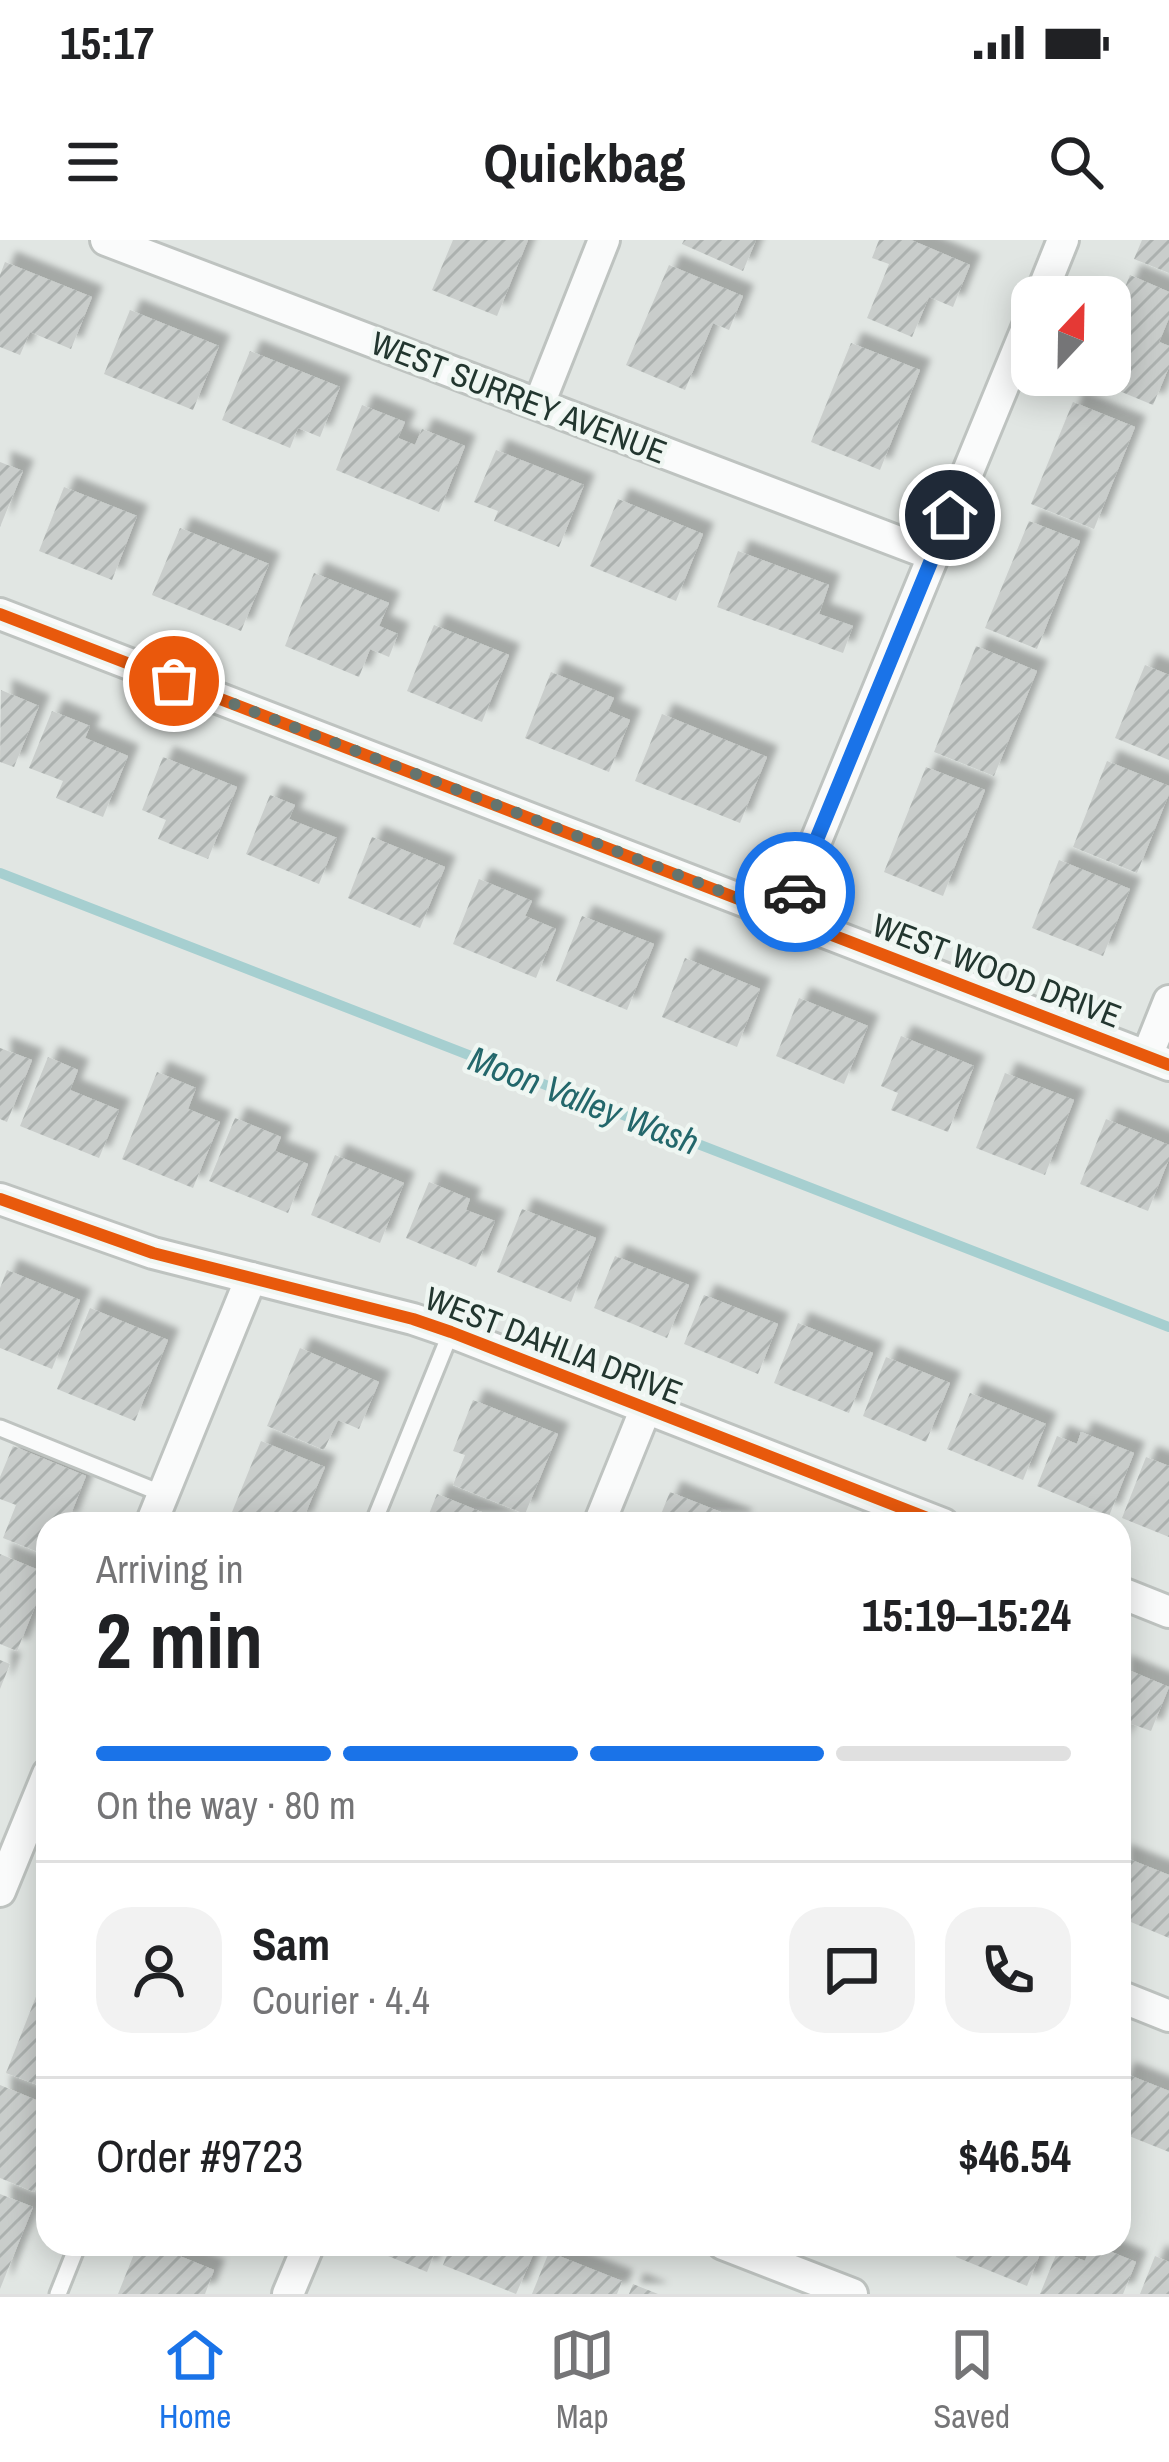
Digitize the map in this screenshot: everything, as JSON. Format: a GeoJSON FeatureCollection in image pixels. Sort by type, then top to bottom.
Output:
{"type":"FeatureCollection","features":[{"type":"Feature","properties":{"kind":"street","name":"WEST SURREY AVENUE"},"geometry":{"type":"LineString","coordinates":[[106,240],[143,247],[933,555]]}},
{"type":"Feature","properties":{"kind":"street"},"geometry":{"type":"LineString","coordinates":[[538,404],[604,240]]}},
{"type":"Feature","properties":{"kind":"street"},"geometry":{"type":"LineString","coordinates":[[1049,276],[1064,240]]}},
{"type":"Feature","properties":{"kind":"street"},"geometry":{"type":"LineString","coordinates":[[785,916],[1011,367]]}},
{"type":"Feature","properties":{"kind":"street","name":"WEST WOOD DRIVE"},"geometry":{"type":"LineString","coordinates":[[0,614],[1158,1060]]}},
{"type":"Feature","properties":{"kind":"street"},"geometry":{"type":"LineString","coordinates":[[1158,1060],[1169,1001]]}},
{"type":"Feature","properties":{"kind":"street","name":"WEST DAHLIA DRIVE"},"geometry":{"type":"LineString","coordinates":[[0,1199],[153,1253],[452,1332],[912,1512]]}},
{"type":"Feature","properties":{"kind":"street"},"geometry":{"type":"LineString","coordinates":[[156,1512],[251,1278]]}},
{"type":"Feature","properties":{"kind":"street"},"geometry":{"type":"LineString","coordinates":[[604,1512],[646,1408]]}},
{"type":"Feature","properties":{"kind":"street"},"geometry":{"type":"LineString","coordinates":[[1131,1597],[1169,1612]]}},
{"type":"Feature","properties":{"kind":"street"},"geometry":{"type":"LineString","coordinates":[[0,1891],[36,1803]]}},
{"type":"Feature","properties":{"kind":"street"},"geometry":{"type":"LineString","coordinates":[[1131,2001],[1169,2016]]}},
{"type":"Feature","properties":{"kind":"street"},"geometry":{"type":"LineString","coordinates":[[288,2294],[304,2256]]}},
{"type":"Feature","properties":{"kind":"street"},"geometry":{"type":"LineString","coordinates":[[754,2256],[852,2294]]}},
{"type":"Feature","properties":{"kind":"lane"},"geometry":{"type":"LineString","coordinates":[[378,1512],[452,1332]]}},
{"type":"Feature","properties":{"kind":"lane"},"geometry":{"type":"LineString","coordinates":[[0,1428],[163,1494]]}},
{"type":"Feature","properties":{"kind":"lane"},"geometry":{"type":"LineString","coordinates":[[58,2294],[73,2256]]}},
{"type":"Feature","properties":{"kind":"building"},"geometry":{"type":"Polygon","coordinates":[[[453,240],[528,240],[497,316],[432,290],[453,240]]]}},
{"type":"Feature","properties":{"kind":"building"},"geometry":{"type":"Polygon","coordinates":[[[684,240],[756,240],[743,271],[682,244],[684,240]]]}},
{"type":"Feature","properties":{"kind":"building"},"geometry":{"type":"Polygon","coordinates":[[[879,240],[911,240],[970,265],[953,307],[929,297],[912,337],[867,318],[889,264],[872,258],[879,240]]]}},
{"type":"Feature","properties":{"kind":"building"},"geometry":{"type":"Polygon","coordinates":[[[1142,240],[1169,240],[1169,273],[1134,259],[1142,240]]]}},
{"type":"Feature","properties":{"kind":"building"},"geometry":{"type":"Polygon","coordinates":[[[5,262],[92,297],[71,349],[30,332],[20,355],[0,347],[0,275],[5,262]]]}},
{"type":"Feature","properties":{"kind":"building"},"geometry":{"type":"Polygon","coordinates":[[[669,265],[743,296],[729,330],[713,323],[685,390],[626,365],[669,265]]]}},
{"type":"Feature","properties":{"kind":"building"},"geometry":{"type":"Polygon","coordinates":[[[1130,276],[1169,292],[1169,318],[1159,342],[1169,346],[1169,367],[1153,405],[1131,396],[1130,276]]]}},
{"type":"Feature","properties":{"kind":"building"},"geometry":{"type":"Polygon","coordinates":[[[130,310],[219,346],[193,410],[104,374],[130,310]]]}},
{"type":"Feature","properties":{"kind":"building"},"geometry":{"type":"Polygon","coordinates":[[[851,343],[920,370],[880,470],[811,442],[851,343]]]}},
{"type":"Feature","properties":{"kind":"building"},"geometry":{"type":"Polygon","coordinates":[[[250,351],[340,387],[320,437],[298,428],[290,448],[222,420],[250,351]]]}},
{"type":"Feature","properties":{"kind":"building"},"geometry":{"type":"Polygon","coordinates":[[[1073,402],[1135,427],[1094,529],[1031,504],[1073,402]]]}},
{"type":"Feature","properties":{"kind":"building"},"geometry":{"type":"Polygon","coordinates":[[[362,405],[405,422],[398,438],[415,445],[422,429],[465,446],[439,512],[336,470],[362,405]]]}},
{"type":"Feature","properties":{"kind":"building"},"geometry":{"type":"Polygon","coordinates":[[[496,450],[584,485],[559,547],[494,521],[498,511],[474,502],[496,450]]]}},
{"type":"Feature","properties":{"kind":"building"},"geometry":{"type":"Polygon","coordinates":[[[0,462],[23,471],[0,527],[0,462]]]}},
{"type":"Feature","properties":{"kind":"building"},"geometry":{"type":"Polygon","coordinates":[[[64,487],[137,516],[112,580],[39,551],[64,487]]]}},
{"type":"Feature","properties":{"kind":"building"},"geometry":{"type":"Polygon","coordinates":[[[618,499],[703,534],[676,601],[590,566],[618,499]]]}},
{"type":"Feature","properties":{"kind":"building"},"geometry":{"type":"Polygon","coordinates":[[[1029,521],[1080,541],[1037,649],[985,628],[1029,521]]]}},
{"type":"Feature","properties":{"kind":"building"},"geometry":{"type":"Polygon","coordinates":[[[180,528],[269,564],[241,631],[152,595],[180,528]]]}},
{"type":"Feature","properties":{"kind":"building"},"geometry":{"type":"Polygon","coordinates":[[[738,551],[829,585],[819,614],[853,626],[843,653],[717,607],[738,551]]]}},
{"type":"Feature","properties":{"kind":"building"},"geometry":{"type":"Polygon","coordinates":[[[314,573],[389,603],[379,626],[398,634],[389,657],[370,649],[359,677],[285,646],[314,573]]]}},
{"type":"Feature","properties":{"kind":"building"},"geometry":{"type":"Polygon","coordinates":[[[434,625],[509,655],[482,722],[407,691],[434,625]]]}},
{"type":"Feature","properties":{"kind":"building"},"geometry":{"type":"Polygon","coordinates":[[[976,646],[1037,671],[994,776],[934,752],[976,646]]]}},
{"type":"Feature","properties":{"kind":"building"},"geometry":{"type":"Polygon","coordinates":[[[1145,665],[1169,675],[1169,760],[1115,738],[1145,665]]]}},
{"type":"Feature","properties":{"kind":"building"},"geometry":{"type":"Polygon","coordinates":[[[551,672],[614,698],[608,711],[630,720],[609,772],[525,738],[551,672]]]}},
{"type":"Feature","properties":{"kind":"building"},"geometry":{"type":"Polygon","coordinates":[[[1,690],[39,706],[14,767],[0,762],[1,690]]]}},
{"type":"Feature","properties":{"kind":"building"},"geometry":{"type":"Polygon","coordinates":[[[52,711],[90,726],[85,738],[128,756],[103,817],[56,798],[63,781],[29,768],[52,711]]]}},
{"type":"Feature","properties":{"kind":"building"},"geometry":{"type":"Polygon","coordinates":[[[662,714],[767,757],[740,823],[635,781],[662,714]]]}},
{"type":"Feature","properties":{"kind":"building"},"geometry":{"type":"Polygon","coordinates":[[[163,757],[237,787],[208,859],[158,839],[166,820],[142,810],[163,757]]]}},
{"type":"Feature","properties":{"kind":"building"},"geometry":{"type":"Polygon","coordinates":[[[1107,761],[1169,786],[1137,873],[1073,847],[1107,761]]]}},
{"type":"Feature","properties":{"kind":"building"},"geometry":{"type":"Polygon","coordinates":[[[926,767],[985,790],[943,896],[884,872],[926,767]]]}},
{"type":"Feature","properties":{"kind":"building"},"geometry":{"type":"Polygon","coordinates":[[[270,795],[295,805],[289,819],[337,838],[319,884],[246,854],[270,795]]]}},
{"type":"Feature","properties":{"kind":"building"},"geometry":{"type":"Polygon","coordinates":[[[372,837],[445,867],[420,928],[348,898],[372,837]]]}},
{"type":"Feature","properties":{"kind":"building"},"geometry":{"type":"Polygon","coordinates":[[[1059,860],[1130,889],[1103,956],[1032,928],[1059,860]]]}},
{"type":"Feature","properties":{"kind":"building"},"geometry":{"type":"Polygon","coordinates":[[[479,879],[532,901],[525,916],[556,929],[536,978],[453,944],[479,879]]]}},
{"type":"Feature","properties":{"kind":"building"},"geometry":{"type":"Polygon","coordinates":[[[582,916],[654,944],[627,1010],[556,981],[582,916]]]}},
{"type":"Feature","properties":{"kind":"building"},"geometry":{"type":"Polygon","coordinates":[[[685,958],[760,989],[737,1047],[662,1017],[685,958]]]}},
{"type":"Feature","properties":{"kind":"building"},"geometry":{"type":"Polygon","coordinates":[[[799,998],[868,1026],[844,1084],[776,1056],[799,998]]]}},
{"type":"Feature","properties":{"kind":"building"},"geometry":{"type":"Polygon","coordinates":[[[901,1036],[974,1066],[948,1132],[891,1110],[898,1093],[881,1086],[901,1036]]]}},
{"type":"Feature","properties":{"kind":"building"},"geometry":{"type":"Polygon","coordinates":[[[0,1048],[32,1060],[7,1122],[0,1119],[0,1048]]]}},
{"type":"Feature","properties":{"kind":"building"},"geometry":{"type":"Polygon","coordinates":[[[48,1057],[78,1070],[70,1090],[119,1110],[99,1158],[20,1126],[48,1057]]]}},
{"type":"Feature","properties":{"kind":"building"},"geometry":{"type":"Polygon","coordinates":[[[157,1072],[196,1088],[188,1109],[220,1122],[193,1188],[122,1159],[157,1072]]]}},
{"type":"Feature","properties":{"kind":"building"},"geometry":{"type":"Polygon","coordinates":[[[1005,1073],[1074,1100],[1045,1175],[976,1148],[1005,1073]]]}},
{"type":"Feature","properties":{"kind":"building"},"geometry":{"type":"Polygon","coordinates":[[[235,1118],[281,1137],[275,1151],[308,1164],[288,1213],[209,1181],[235,1118]]]}},
{"type":"Feature","properties":{"kind":"building"},"geometry":{"type":"Polygon","coordinates":[[[1106,1119],[1169,1145],[1169,1159],[1148,1211],[1080,1184],[1106,1119]]]}},
{"type":"Feature","properties":{"kind":"building"},"geometry":{"type":"Polygon","coordinates":[[[335,1155],[404,1183],[380,1243],[311,1215],[335,1155]]]}},
{"type":"Feature","properties":{"kind":"building"},"geometry":{"type":"Polygon","coordinates":[[[429,1182],[470,1199],[466,1210],[495,1221],[476,1267],[406,1238],[429,1182]]]}},
{"type":"Feature","properties":{"kind":"building"},"geometry":{"type":"Polygon","coordinates":[[[522,1209],[596,1238],[571,1302],[497,1272],[522,1209]]]}},
{"type":"Feature","properties":{"kind":"building"},"geometry":{"type":"Polygon","coordinates":[[[615,1256],[689,1285],[667,1338],[594,1308],[615,1256]]]}},
{"type":"Feature","properties":{"kind":"building"},"geometry":{"type":"Polygon","coordinates":[[[7,1270],[80,1300],[52,1369],[0,1348],[0,1288],[7,1270]]]}},
{"type":"Feature","properties":{"kind":"building"},"geometry":{"type":"Polygon","coordinates":[[[704,1295],[778,1324],[758,1374],[684,1344],[704,1295]]]}},
{"type":"Feature","properties":{"kind":"building"},"geometry":{"type":"Polygon","coordinates":[[[90,1308],[168,1340],[135,1421],[57,1389],[90,1308]]]}},
{"type":"Feature","properties":{"kind":"building"},"geometry":{"type":"Polygon","coordinates":[[[798,1323],[873,1353],[849,1413],[774,1383],[798,1323]]]}},
{"type":"Feature","properties":{"kind":"building"},"geometry":{"type":"Polygon","coordinates":[[[300,1348],[379,1382],[359,1429],[338,1420],[324,1450],[267,1426],[300,1348]]]}},
{"type":"Feature","properties":{"kind":"building"},"geometry":{"type":"Polygon","coordinates":[[[886,1357],[950,1383],[926,1442],[863,1416],[886,1357]]]}},
{"type":"Feature","properties":{"kind":"building"},"geometry":{"type":"Polygon","coordinates":[[[970,1393],[1046,1424],[1023,1480],[947,1449],[970,1393]]]}},
{"type":"Feature","properties":{"kind":"building"},"geometry":{"type":"Polygon","coordinates":[[[473,1400],[558,1434],[526,1512],[453,1485],[465,1455],[453,1451],[473,1400]]]}},
{"type":"Feature","properties":{"kind":"building"},"geometry":{"type":"Polygon","coordinates":[[[1081,1432],[1134,1453],[1111,1512],[1099,1512],[1037,1486],[1057,1436],[1077,1444],[1081,1432]]]}},
{"type":"Feature","properties":{"kind":"building"},"geometry":{"type":"Polygon","coordinates":[[[261,1441],[325,1467],[306,1512],[232,1512],[261,1441]]]}},
{"type":"Feature","properties":{"kind":"building"},"geometry":{"type":"Polygon","coordinates":[[[13,1446],[86,1476],[72,1512],[36,1512],[36,1551],[3,1538],[16,1505],[0,1499],[0,1477],[13,1446]]]}},
{"type":"Feature","properties":{"kind":"building"},"geometry":{"type":"Polygon","coordinates":[[[1146,1457],[1169,1466],[1169,1537],[1131,1522],[1131,1512],[1124,1512],[1146,1457]]]}},
{"type":"Feature","properties":{"kind":"building"},"geometry":{"type":"Polygon","coordinates":[[[670,1492],[721,1512],[662,1512],[670,1492]]]}},
{"type":"Feature","properties":{"kind":"building"},"geometry":{"type":"Polygon","coordinates":[[[437,1494],[481,1512],[430,1512],[437,1494]]]}},
{"type":"Feature","properties":{"kind":"building"},"geometry":{"type":"Polygon","coordinates":[[[0,1554],[36,1569],[36,1604],[17,1651],[0,1644],[0,1554]]]}},
{"type":"Feature","properties":{"kind":"building"},"geometry":{"type":"Polygon","coordinates":[[[0,1660],[10,1664],[0,1689],[0,1660]]]}},
{"type":"Feature","properties":{"kind":"building"},"geometry":{"type":"Polygon","coordinates":[[[1131,1671],[1169,1687],[1151,1731],[1131,1724],[1131,1671]]]}},
{"type":"Feature","properties":{"kind":"building"},"geometry":{"type":"Polygon","coordinates":[[[1131,1860],[1169,1875],[1169,1938],[1131,1922],[1131,1860]]]}},
{"type":"Feature","properties":{"kind":"building"},"geometry":{"type":"Polygon","coordinates":[[[36,1997],[36,2084],[6,2073],[36,1997]]]}},
{"type":"Feature","properties":{"kind":"building"},"geometry":{"type":"Polygon","coordinates":[[[1131,2076],[1169,2091],[1169,2152],[1131,2137],[1131,2076]]]}},
{"type":"Feature","properties":{"kind":"building"},"geometry":{"type":"Polygon","coordinates":[[[0,2085],[36,2100],[36,2187],[34,2192],[0,2178],[0,2085]]]}},
{"type":"Feature","properties":{"kind":"building"},"geometry":{"type":"Polygon","coordinates":[[[0,2194],[33,2207],[0,2289],[0,2194]]]}},
{"type":"Feature","properties":{"kind":"building"},"geometry":{"type":"Polygon","coordinates":[[[133,2256],[180,2256],[214,2270],[205,2294],[118,2294],[133,2256]]]}},
{"type":"Feature","properties":{"kind":"building"},"geometry":{"type":"Polygon","coordinates":[[[388,2256],[433,2256],[427,2272],[388,2256]]]}},
{"type":"Feature","properties":{"kind":"building"},"geometry":{"type":"Polygon","coordinates":[[[446,2256],[533,2256],[516,2294],[443,2265],[446,2256]]]}},
{"type":"Feature","properties":{"kind":"building"},"geometry":{"type":"Polygon","coordinates":[[[547,2256],[559,2256],[622,2281],[617,2294],[532,2294],[547,2256]]]}},
{"type":"Feature","properties":{"kind":"building"},"geometry":{"type":"Polygon","coordinates":[[[956,2256],[1039,2256],[1027,2286],[956,2256]]]}},
{"type":"Feature","properties":{"kind":"building"},"geometry":{"type":"Polygon","coordinates":[[[1056,2256],[1085,2261],[1087,2256],[1121,2256],[1136,2262],[1123,2294],[1040,2294],[1056,2256]]]}},
{"type":"Feature","properties":{"kind":"building"},"geometry":{"type":"Polygon","coordinates":[[[1155,2256],[1169,2262],[1169,2294],[1140,2294],[1155,2256]]]}},
{"type":"Feature","properties":{"kind":"building"},"geometry":{"type":"Polygon","coordinates":[[[633,2284],[658,2294],[629,2294],[633,2284]]]}},
{"type":"Feature","properties":{"kind":"waterway","name":"Moon Valley Wash"},"geometry":{"type":"LineString","coordinates":[[0,873],[1169,1327]]}},
{"type":"Feature","properties":{"kind":"cycle path"},"geometry":{"type":"LineString","coordinates":[[0,614],[1169,1065]]}},
{"type":"Feature","properties":{"kind":"cycle path"},"geometry":{"type":"LineString","coordinates":[[0,1199],[153,1253],[451,1332],[912,1512]]}},
{"type":"Feature","properties":{"kind":"way so far"},"geometry":{"type":"LineString","coordinates":[[174,681],[785,916],[795,892]]}},
{"type":"Feature","properties":{"kind":"route"},"geometry":{"type":"LineString","coordinates":[[795,892],[950,515]]}}]}
